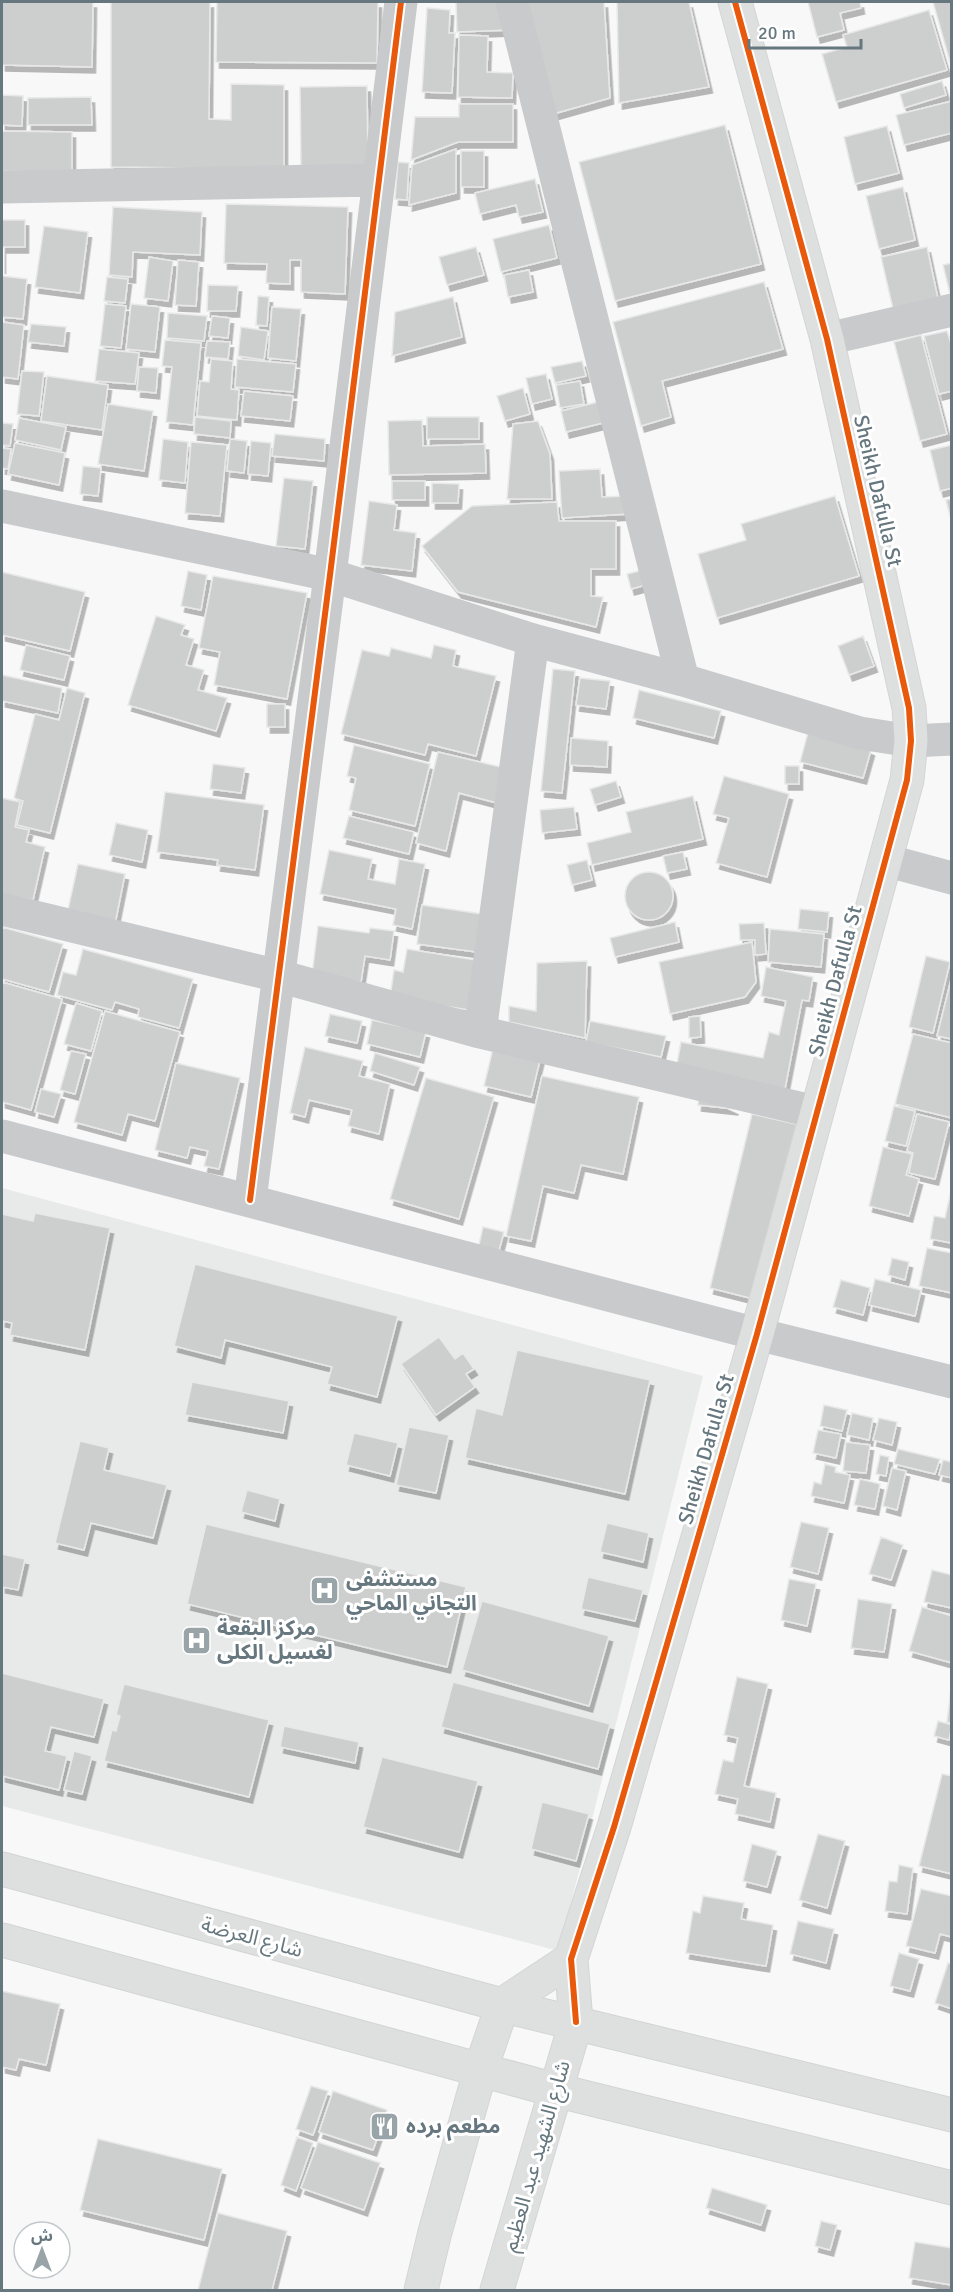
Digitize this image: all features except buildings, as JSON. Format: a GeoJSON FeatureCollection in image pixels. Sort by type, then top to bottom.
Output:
{"type":"FeatureCollection","features":[{"type":"Feature","properties":{"kind":"main road","name":"Sheikh Dafulla St"},"geometry":{"type":"LineString","coordinates":[[571,1959],[617,1815],[757,1334],[907,780],[911,741],[909,708],[827,339],[735,2]]}},
{"type":"Feature","properties":{"kind":"main road","name":"شارع العرضة"},"geometry":{"type":"LineString","coordinates":[[2,1869],[503,2004],[951,2115]]}},
{"type":"Feature","properties":{"kind":"main road"},"geometry":{"type":"LineString","coordinates":[[2,1940],[481,2068],[555,2090],[951,2188]]}},
{"type":"Feature","properties":{"kind":"main road"},"geometry":{"type":"LineString","coordinates":[[421,2290],[481,2068],[503,2004],[571,1959],[576,2022]]}},
{"type":"Feature","properties":{"kind":"main road","name":"شارع الشهيد عبد العظيم"},"geometry":{"type":"LineString","coordinates":[[497,2290],[576,2022]]}},
{"type":"Feature","properties":{"kind":"street"},"geometry":{"type":"LineString","coordinates":[[250,1200],[401,2]]}},
{"type":"Feature","properties":{"kind":"street"},"geometry":{"type":"LineString","coordinates":[[512,2],[683,680]]}},
{"type":"Feature","properties":{"kind":"street"},"geometry":{"type":"LineString","coordinates":[[2,187],[378,180]]}},
{"type":"Feature","properties":{"kind":"street"},"geometry":{"type":"LineString","coordinates":[[827,339],[951,310]]}},
{"type":"Feature","properties":{"kind":"street"},"geometry":{"type":"LineString","coordinates":[[2,506],[330,575],[533,640],[683,680],[860,733],[911,741],[951,739]]}},
{"type":"Feature","properties":{"kind":"street"},"geometry":{"type":"LineString","coordinates":[[480,1032],[533,640]]}},
{"type":"Feature","properties":{"kind":"street"},"geometry":{"type":"LineString","coordinates":[[885,860],[951,878]]}},
{"type":"Feature","properties":{"kind":"street"},"geometry":{"type":"LineString","coordinates":[[2,909],[279,976],[480,1032],[816,1112]]}},
{"type":"Feature","properties":{"kind":"street"},"geometry":{"type":"LineString","coordinates":[[2,1136],[757,1334],[951,1382]]}},
{"type":"Feature","properties":{"kind":"shaded area","name":"مستشفى التجاني الماحي"},"geometry":{"type":"Polygon","coordinates":[[[2,1188],[703,1376],[559,1951],[2,1806],[2,1188]]]}},
{"type":"Feature","properties":{"kind":"cycle path"},"geometry":{"type":"LineString","coordinates":[[250,1200],[401,2]]}},
{"type":"Feature","properties":{"kind":"cycle path"},"geometry":{"type":"LineString","coordinates":[[576,2022],[571,1959],[614,1827],[757,1334],[907,780],[911,741],[909,708],[827,339],[735,2]]}},
{"type":"Feature","properties":{"kind":"place","name":"مستشفى التجاني الماحي"},"geometry":{"type":"Point","coordinates":[325,1591]}},
{"type":"Feature","properties":{"kind":"place","name":"مركز البقعة لغسيل الكلى"},"geometry":{"type":"Point","coordinates":[196,1640]}},
{"type":"Feature","properties":{"kind":"place","name":"مطعم برده"},"geometry":{"type":"Point","coordinates":[385,2126]}}]}
